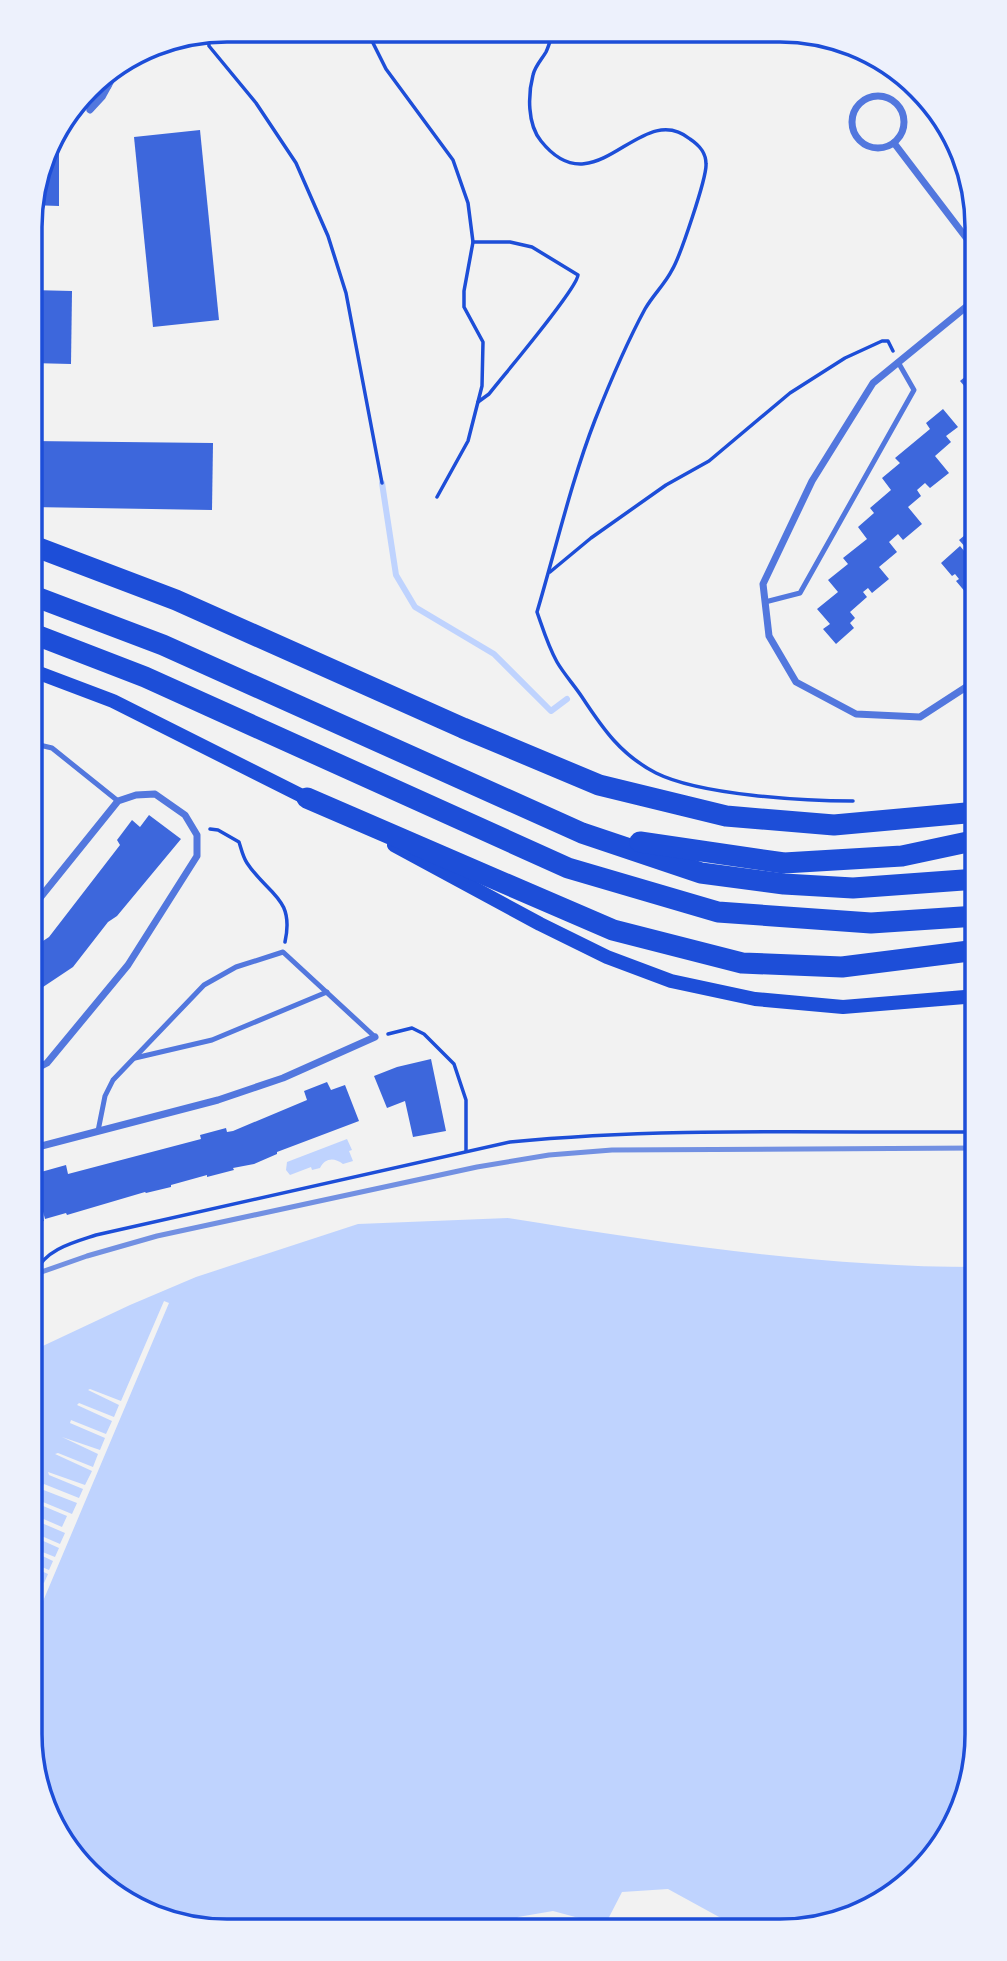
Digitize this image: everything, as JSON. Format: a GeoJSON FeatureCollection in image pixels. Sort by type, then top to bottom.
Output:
{"type":"FeatureCollection","features":[{"type":"Feature","properties":{"kind":"highway"},"geometry":{"type":"LineString","coordinates":[[42,549],[176,600],[463,728],[599,785],[726,816],[834,825],[965,813]]}},
{"type":"Feature","properties":{"kind":"highway"},"geometry":{"type":"LineString","coordinates":[[42,599],[163,645],[582,833],[701,873],[784,884],[853,888],[965,880]]}},
{"type":"Feature","properties":{"kind":"highway"},"geometry":{"type":"LineString","coordinates":[[42,637],[145,677],[568,868],[718,912],[872,923],[965,917]]}},
{"type":"Feature","properties":{"kind":"highway"},"geometry":{"type":"LineString","coordinates":[[307,798],[613,930],[742,963],[842,967],[965,952]]}},
{"type":"Feature","properties":{"kind":"highway"},"geometry":{"type":"LineString","coordinates":[[582,833],[784,863],[902,856],[965,842]]}},
{"type":"Feature","properties":{"kind":"main road"},"geometry":{"type":"LineString","coordinates":[[42,674],[113,701],[307,798],[540,924],[607,957],[671,981],[755,999],[843,1007],[965,997]]}},
{"type":"Feature","properties":{"kind":"street"},"geometry":{"type":"LineString","coordinates":[[90,110],[108,86]]}},
{"type":"Feature","properties":{"kind":"street"},"geometry":{"type":"LineString","coordinates":[[876,96],[897,103],[904,116],[904,124],[903,131],[894,143],[886,147],[868,147],[855,135],[852,117],[861,102],[876,96]]}},
{"type":"Feature","properties":{"kind":"street"},"geometry":{"type":"LineString","coordinates":[[894,143],[965,236]]}},
{"type":"Feature","properties":{"kind":"street"},"geometry":{"type":"LineString","coordinates":[[965,308],[873,383],[812,481],[763,584],[769,636],[796,682],[856,714],[920,717],[965,688]]}},
{"type":"Feature","properties":{"kind":"street"},"geometry":{"type":"LineString","coordinates":[[42,895],[118,801],[136,794],[155,794],[185,815],[197,835],[197,856],[128,965],[42,1066]]}},
{"type":"Feature","properties":{"kind":"street"},"geometry":{"type":"LineString","coordinates":[[42,1146],[218,1100],[283,1078],[375,1037]]}},
{"type":"Feature","properties":{"kind":"lane"},"geometry":{"type":"LineString","coordinates":[[765,602],[800,593],[914,390],[898,362]]}},
{"type":"Feature","properties":{"kind":"lane"},"geometry":{"type":"LineString","coordinates":[[42,746],[52,748],[118,801]]}},
{"type":"Feature","properties":{"kind":"lane"},"geometry":{"type":"LineString","coordinates":[[98,1131],[105,1096],[113,1080],[204,985],[236,967],[283,952],[375,1037]]}},
{"type":"Feature","properties":{"kind":"lane"},"geometry":{"type":"LineString","coordinates":[[133,1059],[212,1040],[327,992]]}},
{"type":"Feature","properties":{"kind":"path"},"geometry":{"type":"LineString","coordinates":[[372,42],[386,69],[453,160],[468,203],[472,242],[464,307],[483,342],[482,386],[468,440],[437,497]]}},
{"type":"Feature","properties":{"kind":"path"},"geometry":{"type":"LineString","coordinates":[[209,43],[256,103],[296,163],[328,236],[346,293],[383,483]]}},
{"type":"Feature","properties":{"kind":"path"},"geometry":{"type":"LineString","coordinates":[[549,43],[533,71],[529,98],[537,137],[550,152],[562,161],[578,165],[592,163],[644,135],[666,129],[685,134],[701,148],[706,164],[702,186],[673,269],[647,305],[595,421],[548,573],[537,612],[557,662],[604,732],[657,774],[737,792],[862,801]]}},
{"type":"Feature","properties":{"kind":"path"},"geometry":{"type":"LineString","coordinates":[[472,242],[510,242],[532,247],[578,275],[569,295],[551,313],[489,394],[478,402]]}},
{"type":"Feature","properties":{"kind":"path"},"geometry":{"type":"LineString","coordinates":[[548,573],[591,538],[666,485],[709,461],[790,393],[845,358],[882,341],[888,341],[898,362]]}},
{"type":"Feature","properties":{"kind":"path"},"geometry":{"type":"LineString","coordinates":[[191,825],[218,830],[239,842],[246,862],[278,897],[289,923],[283,952]]}},
{"type":"Feature","properties":{"kind":"path"},"geometry":{"type":"LineString","coordinates":[[375,1037],[412,1028],[432,1041],[454,1064],[466,1100],[466,1151]]}},
{"type":"Feature","properties":{"kind":"path"},"geometry":{"type":"LineString","coordinates":[[42,1262],[67,1245],[96,1235],[510,1142],[569,1136],[965,1132]]}},
{"type":"Feature","properties":{"kind":"water"},"geometry":{"type":"Polygon","coordinates":[[[347,1139],[353,1161],[343,1164],[330,1160],[324,1162],[320,1168],[312,1170],[311,1167],[290,1175],[286,1170],[287,1162],[347,1139]]]}},
{"type":"Feature","properties":{"kind":"water"},"geometry":{"type":"Polygon","coordinates":[[[508,1218],[742,1252],[859,1263],[965,1267],[965,1746],[955,1794],[946,1816],[927,1847],[893,1881],[851,1905],[792,1919],[723,1919],[668,1889],[622,1892],[608,1919],[583,1919],[553,1911],[517,1919],[227,1919],[179,1913],[156,1905],[114,1881],[80,1847],[56,1805],[42,1746],[42,1346],[196,1277],[358,1224],[508,1218]]]}},
{"type":"Feature","properties":{"kind":"pier"},"geometry":{"type":"Polygon","coordinates":[[[164,1301],[169,1303],[42,1604],[42,1582],[44,1583],[48,1574],[42,1571],[42,1567],[49,1570],[53,1561],[42,1556],[42,1552],[55,1557],[59,1548],[42,1540],[42,1536],[60,1544],[65,1533],[42,1523],[42,1518],[62,1527],[67,1516],[42,1506],[42,1502],[72,1514],[77,1503],[42,1487],[44,1484],[79,1498],[83,1489],[49,1475],[48,1472],[85,1485],[92,1471],[55,1454],[93,1467],[98,1454],[62,1437],[100,1450],[105,1438],[70,1423],[71,1420],[106,1434],[112,1421],[77,1405],[79,1403],[114,1417],[119,1405],[88,1390],[121,1401],[164,1301]]]}},
{"type":"Feature","properties":{"kind":"building"},"geometry":{"type":"Polygon","coordinates":[[[200,130],[219,320],[153,327],[134,137],[200,130]]]}},
{"type":"Feature","properties":{"kind":"building"},"geometry":{"type":"Polygon","coordinates":[[[59,150],[59,206],[44,205],[48,179],[59,150]]]}},
{"type":"Feature","properties":{"kind":"building"},"geometry":{"type":"Polygon","coordinates":[[[42,290],[72,291],[71,364],[42,363],[42,290]]]}},
{"type":"Feature","properties":{"kind":"building"},"geometry":{"type":"Polygon","coordinates":[[[943,409],[958,427],[946,436],[951,442],[935,456],[949,473],[930,488],[925,483],[917,490],[921,496],[908,507],[922,524],[903,540],[898,534],[889,542],[897,552],[879,567],[889,579],[872,593],[868,588],[863,592],[867,597],[850,612],[855,618],[850,623],[854,628],[836,644],[823,629],[830,624],[817,609],[838,592],[828,580],[848,564],[843,558],[867,539],[858,527],[874,513],[870,508],[891,490],[882,478],[900,463],[895,458],[930,429],[926,423],[943,409]]]}},
{"type":"Feature","properties":{"kind":"building"},"geometry":{"type":"Polygon","coordinates":[[[42,441],[213,443],[212,510],[42,507],[42,441]]]}},
{"type":"Feature","properties":{"kind":"building"},"geometry":{"type":"Polygon","coordinates":[[[965,535],[965,547],[959,540],[965,535]]]}},
{"type":"Feature","properties":{"kind":"building"},"geometry":{"type":"Polygon","coordinates":[[[960,546],[965,552],[965,592],[956,581],[959,579],[955,574],[952,576],[941,563],[960,546]]]}},
{"type":"Feature","properties":{"kind":"building"},"geometry":{"type":"Polygon","coordinates":[[[149,815],[181,839],[117,916],[108,922],[73,967],[42,988],[42,942],[49,937],[120,845],[117,840],[132,820],[140,827],[149,815]]]}},
{"type":"Feature","properties":{"kind":"building"},"geometry":{"type":"Polygon","coordinates":[[[431,1059],[446,1131],[413,1137],[405,1101],[387,1108],[374,1076],[431,1059]]]}},
{"type":"Feature","properties":{"kind":"building"},"geometry":{"type":"Polygon","coordinates":[[[327,1082],[331,1090],[345,1085],[359,1121],[277,1152],[254,1164],[45,1219],[42,1208],[42,1172],[66,1165],[68,1174],[201,1139],[200,1135],[226,1128],[227,1132],[233,1131],[307,1100],[304,1091],[327,1082]]]}},
{"type":"Feature","properties":{"kind":"waterway"},"geometry":{"type":"LineString","coordinates":[[382,483],[396,575],[415,607],[494,654],[551,711],[567,699]]}},
{"type":"Feature","properties":{"kind":"railway"},"geometry":{"type":"LineString","coordinates":[[42,1272],[157,1236],[477,1167],[549,1155],[612,1150],[965,1148]]}}]}
